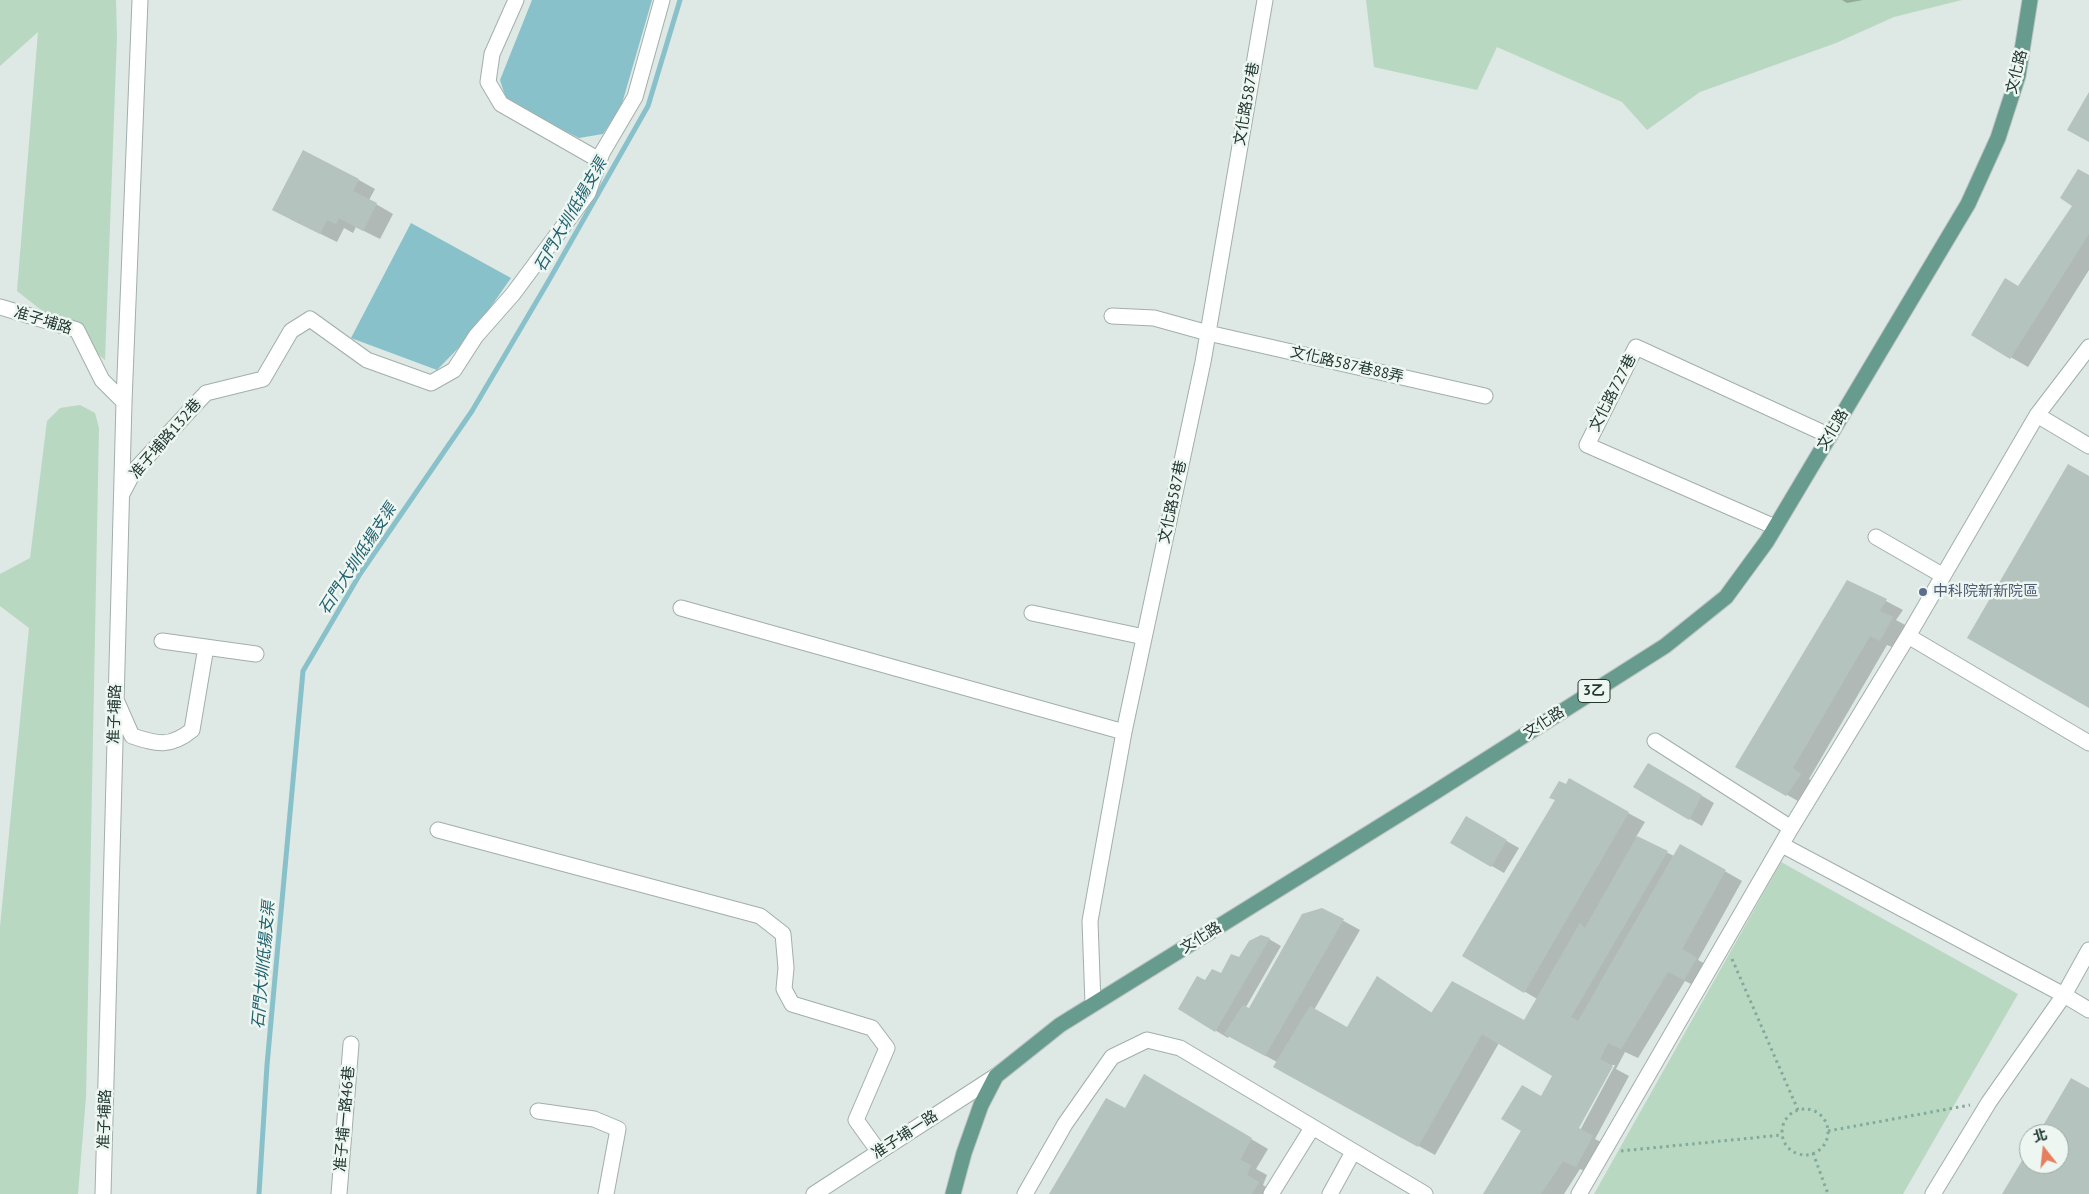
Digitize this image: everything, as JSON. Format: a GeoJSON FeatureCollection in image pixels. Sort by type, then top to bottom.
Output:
{"type":"FeatureCollection","features":[{"type":"Feature","properties":{"kind":"main road","name":"文化路"},"geometry":{"type":"LineString","coordinates":[[953,1194],[964,1153],[981,1105],[996,1076],[1060,1025],[1432,794],[1665,646],[1726,596],[1776,527],[1968,204],[1994,146],[2018,76],[2030,0]]}},
{"type":"Feature","properties":{"kind":"lane"},"geometry":{"type":"LineString","coordinates":[[124,402],[140,0]]}},
{"type":"Feature","properties":{"kind":"lane"},"geometry":{"type":"LineString","coordinates":[[516,0],[492,54],[488,82],[501,104],[599,160]]}},
{"type":"Feature","properties":{"kind":"lane","name":"准子埔路132巷"},"geometry":{"type":"LineString","coordinates":[[122,496],[134,471],[206,393],[263,379],[291,331],[310,319],[367,360],[431,383],[454,370],[476,336],[513,294],[588,193],[599,160],[635,97],[662,0]]}},
{"type":"Feature","properties":{"kind":"lane","name":"文化路587巷"},"geometry":{"type":"LineString","coordinates":[[1093,1004],[1090,921],[1124,732],[1208,333],[1265,0]]}},
{"type":"Feature","properties":{"kind":"lane","name":"准子埔路"},"geometry":{"type":"LineString","coordinates":[[0,307],[78,330],[102,380],[124,402],[103,1194]]}},
{"type":"Feature","properties":{"kind":"lane","name":"文化路587巷88弄"},"geometry":{"type":"LineString","coordinates":[[1112,316],[1154,318],[1208,333],[1486,396]]}},
{"type":"Feature","properties":{"kind":"lane","name":"文化路727巷"},"geometry":{"type":"LineString","coordinates":[[1776,527],[1587,445],[1636,347],[1830,436]]}},
{"type":"Feature","properties":{"kind":"lane"},"geometry":{"type":"LineString","coordinates":[[1579,1194],[1791,828],[1908,636],[2037,415],[2088,349]]}},
{"type":"Feature","properties":{"kind":"lane"},"geometry":{"type":"LineString","coordinates":[[2037,415],[2089,446]]}},
{"type":"Feature","properties":{"kind":"lane"},"geometry":{"type":"LineString","coordinates":[[1876,536],[1942,575]]}},
{"type":"Feature","properties":{"kind":"lane"},"geometry":{"type":"LineString","coordinates":[[682,608],[1124,732]]}},
{"type":"Feature","properties":{"kind":"lane"},"geometry":{"type":"LineString","coordinates":[[1032,613],[1144,637]]}},
{"type":"Feature","properties":{"kind":"lane"},"geometry":{"type":"LineString","coordinates":[[1908,636],[2089,743]]}},
{"type":"Feature","properties":{"kind":"lane"},"geometry":{"type":"LineString","coordinates":[[162,641],[256,654]]}},
{"type":"Feature","properties":{"kind":"lane"},"geometry":{"type":"LineString","coordinates":[[116,699],[132,736],[159,744],[182,738],[192,730],[206,647]]}},
{"type":"Feature","properties":{"kind":"lane"},"geometry":{"type":"LineString","coordinates":[[1655,741],[1791,828]]}},
{"type":"Feature","properties":{"kind":"lane"},"geometry":{"type":"LineString","coordinates":[[438,830],[760,916],[783,934],[786,968],[784,989],[792,1004],[872,1028],[887,1048],[856,1120],[879,1152]]}},
{"type":"Feature","properties":{"kind":"lane"},"geometry":{"type":"LineString","coordinates":[[1782,845],[2089,1010]]}},
{"type":"Feature","properties":{"kind":"lane"},"geometry":{"type":"LineString","coordinates":[[1933,1194],[1989,1102],[2064,995],[2089,950]]}},
{"type":"Feature","properties":{"kind":"lane"},"geometry":{"type":"LineString","coordinates":[[1025,1194],[1065,1124],[1112,1057],[1147,1040],[1180,1048],[1425,1194]]}},
{"type":"Feature","properties":{"kind":"lane","name":"准子埔一路46巷"},"geometry":{"type":"LineString","coordinates":[[339,1194],[352,1044]]}},
{"type":"Feature","properties":{"kind":"lane","name":"准子埔一路"},"geometry":{"type":"LineString","coordinates":[[814,1194],[996,1076]]}},
{"type":"Feature","properties":{"kind":"lane"},"geometry":{"type":"LineString","coordinates":[[538,1111],[594,1119],[618,1128],[606,1194]]}},
{"type":"Feature","properties":{"kind":"lane"},"geometry":{"type":"LineString","coordinates":[[1271,1194],[1312,1128]]}},
{"type":"Feature","properties":{"kind":"lane"},"geometry":{"type":"LineString","coordinates":[[1330,1194],[1353,1152]]}},
{"type":"Feature","properties":{"kind":"path"},"geometry":{"type":"LineString","coordinates":[[1725,943],[1798,1110]]}},
{"type":"Feature","properties":{"kind":"path"},"geometry":{"type":"LineString","coordinates":[[1828,1131],[1989,1102]]}},
{"type":"Feature","properties":{"kind":"path"},"geometry":{"type":"LineString","coordinates":[[1805,1109],[1818,1113],[1824,1118],[1828,1131],[1824,1145],[1813,1154],[1803,1155],[1796,1153],[1784,1142],[1782,1135],[1786,1120],[1798,1110],[1805,1109]]}},
{"type":"Feature","properties":{"kind":"path"},"geometry":{"type":"LineString","coordinates":[[1603,1152],[1782,1135]]}},
{"type":"Feature","properties":{"kind":"path"},"geometry":{"type":"LineString","coordinates":[[1813,1154],[1828,1194]]}},
{"type":"Feature","properties":{"kind":"green space"},"geometry":{"type":"Polygon","coordinates":[[[0,0],[116,0],[117,37],[105,360],[17,291],[38,32],[0,66],[0,0]]]}},
{"type":"Feature","properties":{"kind":"green space"},"geometry":{"type":"Polygon","coordinates":[[[1366,0],[1962,0],[1894,17],[1836,43],[1700,92],[1647,130],[1622,102],[1497,47],[1477,90],[1374,67],[1366,0]]]}},
{"type":"Feature","properties":{"kind":"green space"},"geometry":{"type":"Polygon","coordinates":[[[80,405],[95,413],[99,428],[86,1097],[78,1194],[0,1194],[0,927],[29,628],[0,606],[0,574],[30,558],[47,421],[60,408],[80,405]]]}},
{"type":"Feature","properties":{"kind":"green space"},"geometry":{"type":"Polygon","coordinates":[[[1781,862],[2018,994],[1903,1194],[1594,1194],[1781,862]]]}},
{"type":"Feature","properties":{"kind":"water"},"geometry":{"type":"Polygon","coordinates":[[[532,0],[652,0],[621,107],[603,134],[579,138],[507,102],[500,80],[532,0]]]}},
{"type":"Feature","properties":{"kind":"water"},"geometry":{"type":"Polygon","coordinates":[[[411,223],[511,278],[471,335],[437,370],[351,338],[411,223]]]}},
{"type":"Feature","properties":{"kind":"building"},"geometry":{"type":"Polygon","coordinates":[[[2089,92],[2089,142],[2067,130],[2089,92]]]}},
{"type":"Feature","properties":{"kind":"building"},"geometry":{"type":"Polygon","coordinates":[[[303,150],[359,179],[353,191],[377,203],[363,231],[339,218],[336,224],[327,220],[320,234],[272,210],[303,150]]]}},
{"type":"Feature","properties":{"kind":"building"},"geometry":{"type":"Polygon","coordinates":[[[2078,169],[2089,175],[2089,234],[2010,359],[1971,335],[2005,278],[2018,286],[2072,206],[2060,198],[2078,169]]]}},
{"type":"Feature","properties":{"kind":"building"},"geometry":{"type":"Polygon","coordinates":[[[2068,464],[2089,476],[2089,708],[1967,638],[2068,464]]]}},
{"type":"Feature","properties":{"kind":"building"},"geometry":{"type":"Polygon","coordinates":[[[1847,580],[1887,599],[1880,611],[1893,617],[1880,641],[1870,636],[1793,768],[1801,774],[1786,796],[1735,767],[1847,580]]]}},
{"type":"Feature","properties":{"kind":"building"},"geometry":{"type":"Polygon","coordinates":[[[1648,763],[1702,795],[1689,820],[1633,787],[1648,763]]]}},
{"type":"Feature","properties":{"kind":"building"},"geometry":{"type":"Polygon","coordinates":[[[1569,778],[1629,812],[1524,993],[1462,956],[1555,800],[1549,798],[1559,781],[1566,784],[1569,778]]]}},
{"type":"Feature","properties":{"kind":"building"},"geometry":{"type":"Polygon","coordinates":[[[1466,816],[1507,840],[1491,867],[1450,843],[1466,816]]]}},
{"type":"Feature","properties":{"kind":"building"},"geometry":{"type":"Polygon","coordinates":[[[1637,836],[1668,851],[1571,1017],[1578,1021],[1680,844],[1726,870],[1682,949],[1697,958],[1684,980],[1668,972],[1621,1049],[1608,1043],[1600,1059],[1613,1066],[1579,1128],[1593,1136],[1576,1167],[1563,1161],[1541,1194],[1483,1194],[1521,1131],[1501,1119],[1522,1085],[1541,1096],[1552,1076],[1482,1034],[1418,1147],[1273,1067],[1310,1006],[1347,1027],[1377,976],[1431,1013],[1452,981],[1524,1020],[1580,923],[1585,928],[1637,836]]]}},
{"type":"Feature","properties":{"kind":"building"},"geometry":{"type":"Polygon","coordinates":[[[1322,908],[1344,919],[1265,1056],[1224,1034],[1243,1005],[1249,1008],[1302,914],[1322,908]]]}},
{"type":"Feature","properties":{"kind":"building"},"geometry":{"type":"Polygon","coordinates":[[[1261,935],[1270,938],[1215,1032],[1178,1009],[1197,976],[1205,980],[1212,969],[1221,973],[1231,954],[1239,957],[1249,941],[1261,935]]]}},
{"type":"Feature","properties":{"kind":"building"},"geometry":{"type":"Polygon","coordinates":[[[1144,1074],[1252,1138],[1240,1160],[1251,1165],[1247,1175],[1259,1182],[1252,1194],[1049,1194],[1106,1098],[1125,1108],[1144,1074]]]}},
{"type":"Feature","properties":{"kind":"building"},"geometry":{"type":"Polygon","coordinates":[[[2071,1078],[2089,1088],[2089,1194],[2002,1194],[2019,1166],[2019,1174],[2069,1174],[2069,1124],[2044,1124],[2071,1078]]]}},
{"type":"Feature","properties":{"kind":"waterway","name":"石門大圳低揚支渠"},"geometry":{"type":"LineString","coordinates":[[259,1194],[267,1065],[303,671],[360,574],[472,411],[648,106],[680,0]]}},
{"type":"Feature","properties":{"kind":"place","name":"中科院新新院區"},"geometry":{"type":"Point","coordinates":[1923,592]}}]}
